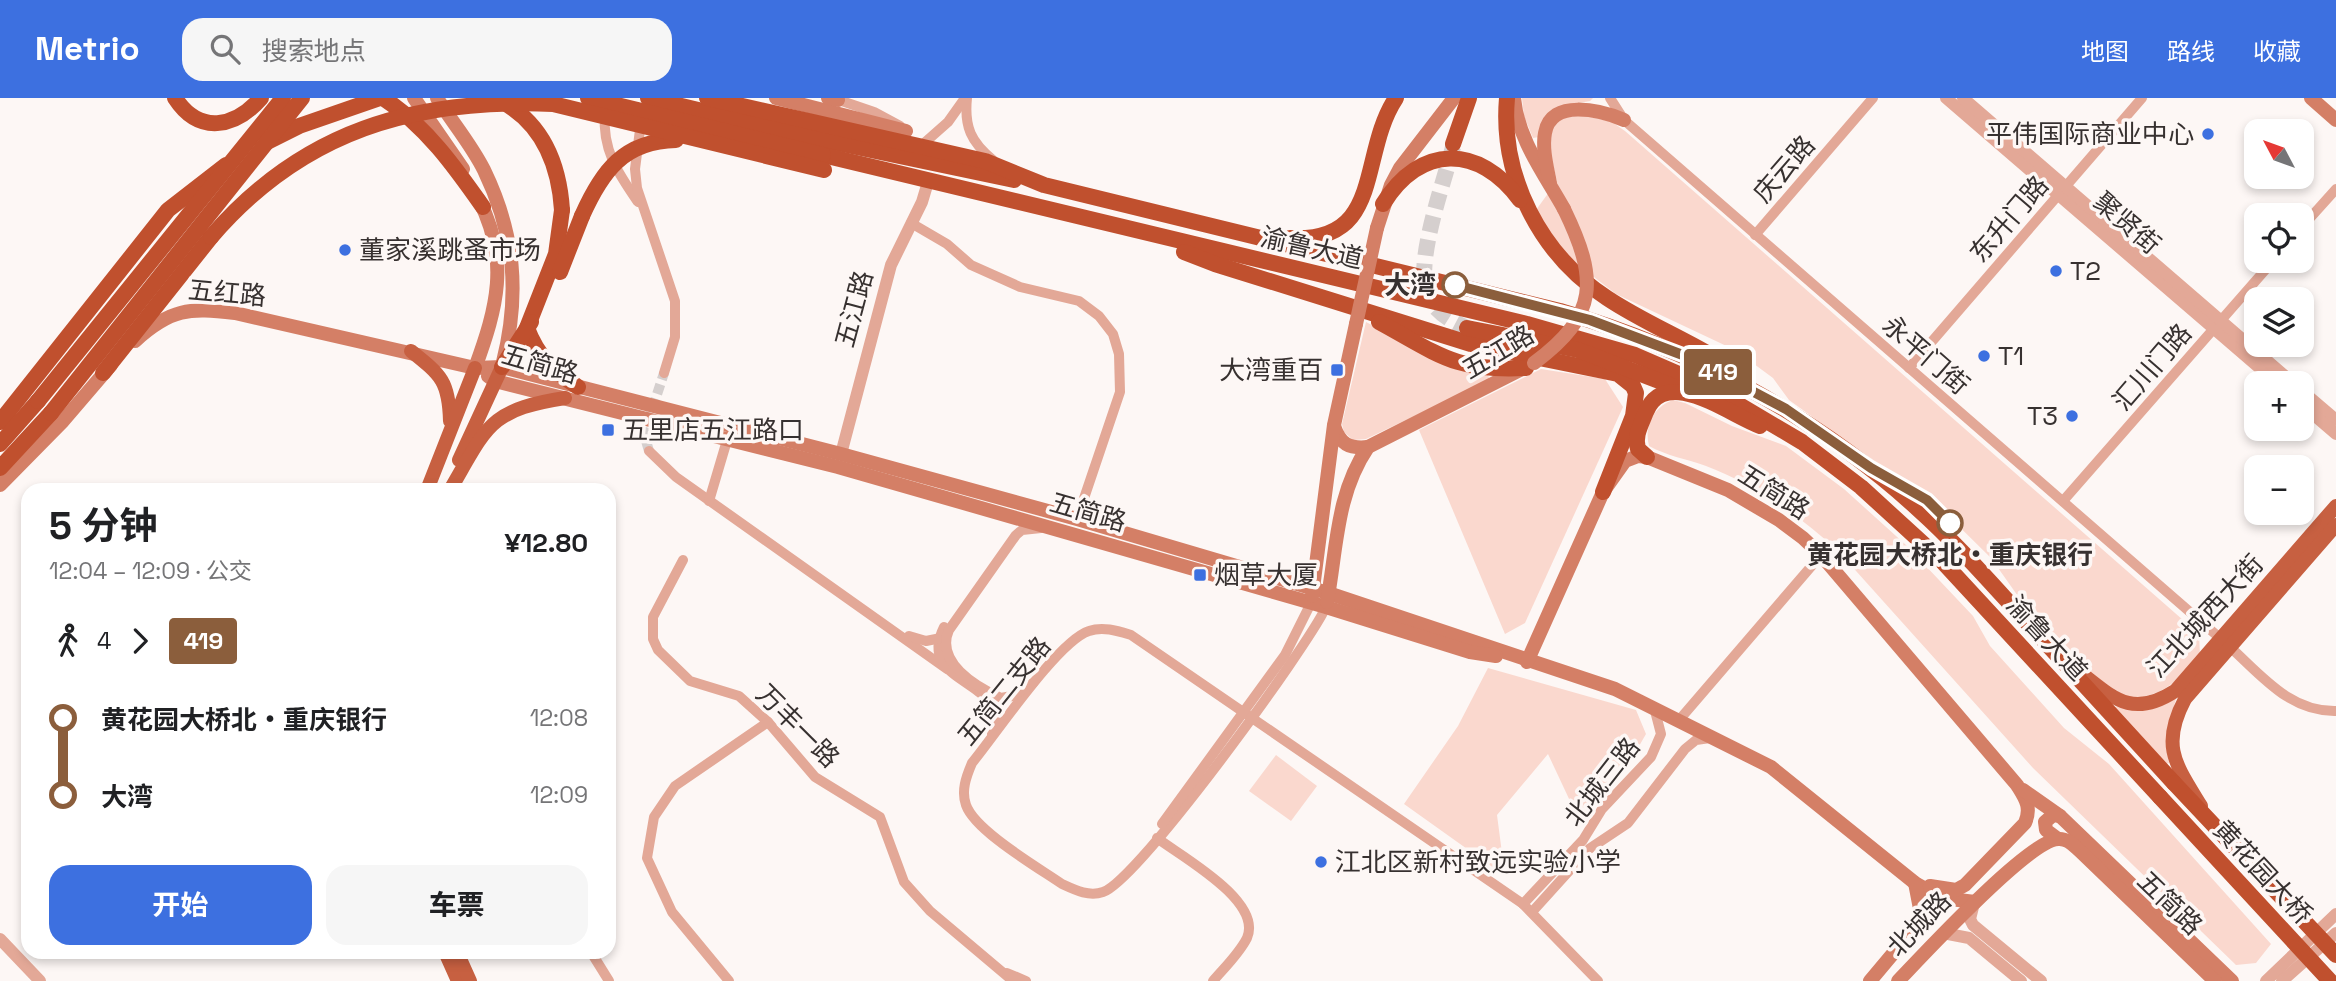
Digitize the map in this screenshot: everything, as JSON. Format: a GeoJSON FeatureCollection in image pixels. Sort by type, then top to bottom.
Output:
{"type":"FeatureCollection","features":[{"type":"Feature","properties":{"kind":"highway"},"geometry":{"type":"LineString","coordinates":[[175,98],[189,113],[218,125],[236,120],[261,98]]}},
{"type":"Feature","properties":{"kind":"highway","name":"五红路"},"geometry":{"type":"LineString","coordinates":[[0,444],[38,401],[283,98]]}},
{"type":"Feature","properties":{"kind":"highway","name":"五红路"},"geometry":{"type":"LineString","coordinates":[[0,468],[51,413],[302,98]]}},
{"type":"Feature","properties":{"kind":"highway"},"geometry":{"type":"LineString","coordinates":[[0,422],[168,210],[192,190],[256,147],[299,126],[382,98],[430,139],[456,168],[482,207]]}},
{"type":"Feature","properties":{"kind":"highway"},"geometry":{"type":"LineString","coordinates":[[495,98],[519,113],[537,131],[551,153],[560,180],[562,210],[556,254],[527,328],[540,356],[551,369],[578,387]]}},
{"type":"Feature","properties":{"kind":"highway","name":"渝鲁大道"},"geometry":{"type":"LineString","coordinates":[[588,98],[1137,233],[1527,324],[1635,355],[1709,387],[1802,442],[1861,486],[1942,561],[2160,797]]}},
{"type":"Feature","properties":{"kind":"highway"},"geometry":{"type":"LineString","coordinates":[[647,98],[825,155]]}},
{"type":"Feature","properties":{"kind":"highway"},"geometry":{"type":"LineString","coordinates":[[707,98],[796,110]]}},
{"type":"Feature","properties":{"kind":"highway"},"geometry":{"type":"LineString","coordinates":[[1260,236],[1320,237],[1335,232],[1350,220],[1360,204],[1379,133],[1396,98]]}},
{"type":"Feature","properties":{"kind":"highway"},"geometry":{"type":"LineString","coordinates":[[1379,133],[1405,98]]}},
{"type":"Feature","properties":{"kind":"highway"},"geometry":{"type":"LineString","coordinates":[[1453,144],[1469,98]]}},
{"type":"Feature","properties":{"kind":"highway"},"geometry":{"type":"LineString","coordinates":[[1507,98],[1509,150],[1528,211]]}},
{"type":"Feature","properties":{"kind":"highway"},"geometry":{"type":"LineString","coordinates":[[103,373],[211,237],[268,178],[334,135],[370,121],[433,103],[513,99],[553,104],[701,140],[1044,186]]}},
{"type":"Feature","properties":{"kind":"highway","name":"渝鲁大道"},"geometry":{"type":"LineString","coordinates":[[796,110],[1002,167],[1044,186],[1260,236],[1560,311],[1619,329],[1688,357],[1786,409],[1871,468],[1918,509],[2179,780]]}},
{"type":"Feature","properties":{"kind":"highway"},"geometry":{"type":"LineString","coordinates":[[499,374],[558,276],[582,216],[605,174],[617,160],[652,141],[701,140]]}},
{"type":"Feature","properties":{"kind":"highway"},"geometry":{"type":"LineString","coordinates":[[1383,204],[1410,172],[1434,161],[1458,158],[1471,160],[1494,172],[1528,211],[1558,255],[1594,289],[1636,315],[1710,353],[1786,409]]}},
{"type":"Feature","properties":{"kind":"highway"},"geometry":{"type":"LineString","coordinates":[[1137,233],[1215,264],[1471,344],[1602,369],[1626,379],[1636,393],[1633,416],[1603,492]]}},
{"type":"Feature","properties":{"kind":"highway"},"geometry":{"type":"LineString","coordinates":[[1342,303],[1451,362],[1475,368],[1530,365]]}},
{"type":"Feature","properties":{"kind":"highway"},"geometry":{"type":"LineString","coordinates":[[1467,328],[1578,350],[1688,392],[1738,417],[1802,442]]}},
{"type":"Feature","properties":{"kind":"highway"},"geometry":{"type":"LineString","coordinates":[[1647,457],[1641,453],[1636,443],[1648,408],[1666,391],[1688,392]]}},
{"type":"Feature","properties":{"kind":"highway","name":"黄花园大桥"},"geometry":{"type":"LineString","coordinates":[[2179,780],[2207,816],[2336,955]]}},
{"type":"Feature","properties":{"kind":"highway","name":"黄花园大桥"},"geometry":{"type":"LineString","coordinates":[[2160,797],[2330,981]]}},
{"type":"Feature","properties":{"kind":"main road"},"geometry":{"type":"LineString","coordinates":[[415,98],[458,160],[482,207],[492,238],[497,292],[494,316],[430,483]]}},
{"type":"Feature","properties":{"kind":"main road"},"geometry":{"type":"LineString","coordinates":[[421,98],[428,117]]}},
{"type":"Feature","properties":{"kind":"main road"},"geometry":{"type":"LineString","coordinates":[[437,98],[484,170],[506,231],[527,328]]}},
{"type":"Feature","properties":{"kind":"main road"},"geometry":{"type":"LineString","coordinates":[[776,98],[796,110],[906,131]]}},
{"type":"Feature","properties":{"kind":"main road"},"geometry":{"type":"LineString","coordinates":[[1411,152],[1454,98]]}},
{"type":"Feature","properties":{"kind":"main road","name":"五江路"},"geometry":{"type":"LineString","coordinates":[[1368,447],[1530,365],[1565,338],[1577,321],[1587,286],[1584,254],[1564,209],[1528,149],[1516,116],[1514,98]]}},
{"type":"Feature","properties":{"kind":"main road"},"geometry":{"type":"LineString","coordinates":[[2311,98],[2336,120]]}},
{"type":"Feature","properties":{"kind":"main road"},"geometry":{"type":"LineString","coordinates":[[1320,598],[1334,425],[1377,228],[1391,185],[1442,102]]}},
{"type":"Feature","properties":{"kind":"main road"},"geometry":{"type":"LineString","coordinates":[[1550,183],[1544,135],[1552,118],[1570,108],[1584,106],[1624,120]]}},
{"type":"Feature","properties":{"kind":"main road"},"geometry":{"type":"LineString","coordinates":[[451,483],[460,457],[499,374],[515,302],[513,263]]}},
{"type":"Feature","properties":{"kind":"main road","name":"五红路"},"geometry":{"type":"LineString","coordinates":[[0,485],[64,421],[103,373],[151,326],[176,312],[189,310],[235,313],[411,351],[475,368]]}},
{"type":"Feature","properties":{"kind":"main road"},"geometry":{"type":"LineString","coordinates":[[411,351],[435,370],[448,388],[450,430]]}},
{"type":"Feature","properties":{"kind":"main road","name":"五简路"},"geometry":{"type":"LineString","coordinates":[[475,368],[578,387],[841,454],[1077,519],[1320,598],[1470,652],[1527,662],[1586,678],[1680,719],[1749,754],[1789,780],[1916,883],[1942,898],[1975,902]]}},
{"type":"Feature","properties":{"kind":"main road","name":"五简路"},"geometry":{"type":"LineString","coordinates":[[499,374],[565,398],[728,437],[1320,598]]}},
{"type":"Feature","properties":{"kind":"main road"},"geometry":{"type":"LineString","coordinates":[[453,483],[485,431],[500,416],[532,403],[565,398]]}},
{"type":"Feature","properties":{"kind":"main road"},"geometry":{"type":"LineString","coordinates":[[1320,598],[1341,507],[1355,466],[1368,447],[1347,445],[1338,439],[1334,425]]}},
{"type":"Feature","properties":{"kind":"main road"},"geometry":{"type":"LineString","coordinates":[[450,430],[457,428],[463,431],[460,457]]}},
{"type":"Feature","properties":{"kind":"main road"},"geometry":{"type":"LineString","coordinates":[[1527,662],[1603,492],[1625,461],[1638,456],[1647,457]]}},
{"type":"Feature","properties":{"kind":"main road","name":"五简路"},"geometry":{"type":"LineString","coordinates":[[1647,457],[1698,476],[1753,504],[1779,520],[1821,555],[2017,785],[2060,816],[2232,981]]}},
{"type":"Feature","properties":{"kind":"main road","name":"江北城西大街"},"geometry":{"type":"LineString","coordinates":[[2179,780],[2171,745],[2175,717],[2185,699],[2226,643],[2336,506]]}},
{"type":"Feature","properties":{"kind":"main road","name":"江北城西大街"},"geometry":{"type":"LineString","coordinates":[[2057,655],[2121,703],[2151,703],[2175,691],[2226,643],[2336,524]]}},
{"type":"Feature","properties":{"kind":"main road","name":"五简路"},"geometry":{"type":"LineString","coordinates":[[1916,883],[1946,890],[1965,885],[2025,823],[2029,809],[2017,785]]}},
{"type":"Feature","properties":{"kind":"main road"},"geometry":{"type":"LineString","coordinates":[[2058,839],[2046,830],[2045,822],[2053,815],[2060,816]]}},
{"type":"Feature","properties":{"kind":"main road"},"geometry":{"type":"LineString","coordinates":[[1975,902],[2041,845],[2058,839]]}},
{"type":"Feature","properties":{"kind":"main road","name":"五简路"},"geometry":{"type":"LineString","coordinates":[[2058,839],[2066,839],[2081,852],[2215,981]]}},
{"type":"Feature","properties":{"kind":"main road","name":"北城路"},"geometry":{"type":"LineString","coordinates":[[1870,981],[1917,925],[1921,914],[1921,898],[1916,883]]}},
{"type":"Feature","properties":{"kind":"main road","name":"北城路"},"geometry":{"type":"LineString","coordinates":[[1898,981],[1975,902]]}},
{"type":"Feature","properties":{"kind":"main road"},"geometry":{"type":"LineString","coordinates":[[448,959],[458,981]]}},
{"type":"Feature","properties":{"kind":"main road"},"geometry":{"type":"LineString","coordinates":[[460,959],[470,981]]}},
{"type":"Feature","properties":{"kind":"street"},"geometry":{"type":"LineString","coordinates":[[611,98],[604,128],[608,155],[642,208]]}},
{"type":"Feature","properties":{"kind":"street"},"geometry":{"type":"LineString","coordinates":[[647,98],[635,169],[642,208],[676,301],[675,337],[664,373]]}},
{"type":"Feature","properties":{"kind":"street"},"geometry":{"type":"LineString","coordinates":[[833,99],[874,112],[906,131],[923,147],[948,122],[966,98]]}},
{"type":"Feature","properties":{"kind":"street"},"geometry":{"type":"LineString","coordinates":[[966,98],[966,121],[971,138],[1002,167]]}},
{"type":"Feature","properties":{"kind":"street","name":"永平门街"},"geometry":{"type":"LineString","coordinates":[[1610,98],[1624,120],[2290,701],[2308,708],[2336,711]]}},
{"type":"Feature","properties":{"kind":"street","name":"庆云路"},"geometry":{"type":"LineString","coordinates":[[1755,235],[1873,98]]}},
{"type":"Feature","properties":{"kind":"street","name":"聚贤街"},"geometry":{"type":"LineString","coordinates":[[1946,98],[2062,190]]}},
{"type":"Feature","properties":{"kind":"street","name":"聚贤街"},"geometry":{"type":"LineString","coordinates":[[1963,98],[2062,190],[2217,325],[2265,371]]}},
{"type":"Feature","properties":{"kind":"street","name":"东升门路"},"geometry":{"type":"LineString","coordinates":[[1909,368],[2142,98]]}},
{"type":"Feature","properties":{"kind":"street","name":"五江路"},"geometry":{"type":"LineString","coordinates":[[841,454],[891,265],[928,182]]}},
{"type":"Feature","properties":{"kind":"street"},"geometry":{"type":"LineString","coordinates":[[2314,213],[2336,188]]}},
{"type":"Feature","properties":{"kind":"street"},"geometry":{"type":"LineString","coordinates":[[911,223],[947,244],[971,265],[1020,287],[1079,301],[1099,316],[1113,334],[1119,354],[1120,392],[1077,519]]}},
{"type":"Feature","properties":{"kind":"street","name":"汇川门路"},"geometry":{"type":"LineString","coordinates":[[2063,501],[2262,273]]}},
{"type":"Feature","properties":{"kind":"street","name":"聚贤街"},"geometry":{"type":"LineString","coordinates":[[2217,325],[2277,371]]}},
{"type":"Feature","properties":{"kind":"street"},"geometry":{"type":"LineString","coordinates":[[2314,401],[2336,420]]}},
{"type":"Feature","properties":{"kind":"street"},"geometry":{"type":"LineString","coordinates":[[2314,415],[2336,433]]}},
{"type":"Feature","properties":{"kind":"street"},"geometry":{"type":"LineString","coordinates":[[709,501],[728,437]]}},
{"type":"Feature","properties":{"kind":"street"},"geometry":{"type":"LineString","coordinates":[[649,451],[676,477],[892,628],[993,705],[996,726],[988,743]]}},
{"type":"Feature","properties":{"kind":"street"},"geometry":{"type":"LineString","coordinates":[[947,669],[938,653],[938,640],[944,626],[1011,532],[1012,520],[1006,514]]}},
{"type":"Feature","properties":{"kind":"street"},"geometry":{"type":"LineString","coordinates":[[892,628],[919,640],[938,640],[949,630],[1016,535],[1029,529],[1052,527]]}},
{"type":"Feature","properties":{"kind":"street"},"geometry":{"type":"LineString","coordinates":[[1680,719],[1821,555]]}},
{"type":"Feature","properties":{"kind":"street","name":"万丰一路"},"geometry":{"type":"LineString","coordinates":[[682,560],[653,617],[653,639],[658,650],[690,681],[739,696],[768,722],[814,777],[880,817],[904,882],[930,911],[1013,981]]}},
{"type":"Feature","properties":{"kind":"street","name":"五简二支路"},"geometry":{"type":"LineString","coordinates":[[1249,713],[1320,598]]}},
{"type":"Feature","properties":{"kind":"street","name":"五简二支路"},"geometry":{"type":"LineString","coordinates":[[1249,713],[1131,635],[1117,630],[1089,631],[1075,639],[988,743],[965,777],[966,805],[972,816],[1062,884],[1089,894],[1102,892],[1129,874],[1157,838],[1165,819],[1309,639],[1320,598]]}},
{"type":"Feature","properties":{"kind":"street"},"geometry":{"type":"LineString","coordinates":[[949,630],[945,644],[950,663],[994,694],[1006,698],[1039,679]]}},
{"type":"Feature","properties":{"kind":"street","name":"北城三路"},"geometry":{"type":"LineString","coordinates":[[1523,904],[1583,841],[1602,809],[1651,757],[1661,734],[1653,707]]}},
{"type":"Feature","properties":{"kind":"street"},"geometry":{"type":"LineString","coordinates":[[1249,713],[1523,904],[1598,981]]}},
{"type":"Feature","properties":{"kind":"street"},"geometry":{"type":"LineString","coordinates":[[729,981],[672,912],[647,858],[653,817],[675,786],[768,722]]}},
{"type":"Feature","properties":{"kind":"street","name":"北城三路"},"geometry":{"type":"LineString","coordinates":[[1532,912],[1589,849],[1628,823],[1685,749],[1696,740],[1716,738]]}},
{"type":"Feature","properties":{"kind":"street"},"geometry":{"type":"LineString","coordinates":[[1157,838],[1240,900],[1248,916],[1247,937],[1213,981]]}},
{"type":"Feature","properties":{"kind":"street"},"geometry":{"type":"LineString","coordinates":[[1975,902],[1970,919],[1973,925],[2041,981]]}},
{"type":"Feature","properties":{"kind":"street"},"geometry":{"type":"LineString","coordinates":[[2266,981],[2336,914]]}},
{"type":"Feature","properties":{"kind":"street"},"geometry":{"type":"LineString","coordinates":[[1943,933],[1969,939],[2021,981]]}},
{"type":"Feature","properties":{"kind":"street"},"geometry":{"type":"LineString","coordinates":[[2282,981],[2336,933]]}},
{"type":"Feature","properties":{"kind":"street"},"geometry":{"type":"LineString","coordinates":[[0,939],[35,980]]}},
{"type":"Feature","properties":{"kind":"street"},"geometry":{"type":"LineString","coordinates":[[595,959],[609,981]]}},
{"type":"Feature","properties":{"kind":"street"},"geometry":{"type":"LineString","coordinates":[[997,968],[1026,981]]}},
{"type":"Feature","properties":{"kind":"street"},"geometry":{"type":"LineString","coordinates":[[2287,981],[2296,968]]}},
{"type":"Feature","properties":{"kind":"shaded area"},"geometry":{"type":"Polygon","coordinates":[[[1522,98],[1593,98],[1590,101],[1562,106],[1539,137],[1533,138],[1524,116],[1522,98]]]}},
{"type":"Feature","properties":{"kind":"shaded area"},"geometry":{"type":"Polygon","coordinates":[[[1570,112],[1612,122],[1625,131],[2199,634],[2200,655],[2162,690],[2129,699],[2093,675],[2020,599],[1991,558],[1919,487],[1879,465],[1789,400],[1773,378],[1735,350],[1616,294],[1564,254],[1536,210],[1557,181],[1550,152],[1552,124],[1570,112]]]}},
{"type":"Feature","properties":{"kind":"shaded area"},"geometry":{"type":"Polygon","coordinates":[[[1366,322],[1450,367],[1488,375],[1490,380],[1366,439],[1353,440],[1344,432],[1342,424],[1366,322]]]}},
{"type":"Feature","properties":{"kind":"shaded area"},"geometry":{"type":"Polygon","coordinates":[[[1541,369],[1605,379],[1623,407],[1525,623],[1505,634],[1419,430],[1541,369]]]}},
{"type":"Feature","properties":{"kind":"shaded area"},"geometry":{"type":"Polygon","coordinates":[[[1673,400],[1786,446],[1844,489],[1906,545],[1973,616],[1990,646],[2064,728],[2109,764],[2271,944],[2256,963],[2236,965],[2033,768],[1839,552],[1824,539],[1793,514],[1743,483],[1706,466],[1649,446],[1649,425],[1655,413],[1673,400]]]}},
{"type":"Feature","properties":{"kind":"shaded area"},"geometry":{"type":"Polygon","coordinates":[[[1488,668],[1636,710],[1646,734],[1635,753],[1578,818],[1548,754],[1497,815],[1505,876],[1404,804],[1458,726],[1488,668]]]}},
{"type":"Feature","properties":{"kind":"shaded area"},"geometry":{"type":"Polygon","coordinates":[[[2176,699],[2166,734],[2169,763],[2166,764],[2114,707],[2176,699]]]}},
{"type":"Feature","properties":{"kind":"shaded area"},"geometry":{"type":"Polygon","coordinates":[[[1276,755],[1317,786],[1291,821],[1249,791],[1276,755]]]}},
{"type":"Feature","properties":{"kind":"tunnel"},"geometry":{"type":"LineString","coordinates":[[1453,147],[1428,239],[1424,275],[1428,296],[1436,308],[1447,318],[1467,328]]}},
{"type":"Feature","properties":{"kind":"tunnel"},"geometry":{"type":"LineString","coordinates":[[649,451],[644,434],[664,373]]}},
{"type":"Feature","properties":{"kind":"bus line","name":"419"},"geometry":{"type":"LineString","coordinates":[[1455,285],[1590,320],[1688,357],[1786,409],[1871,468],[1927,500],[1950,523]]}},
{"type":"Feature","properties":{"kind":"place","name":"平伟国际商业中心"},"geometry":{"type":"Point","coordinates":[2208,134]}},
{"type":"Feature","properties":{"kind":"place","name":"董家溪跳蚤市场"},"geometry":{"type":"Point","coordinates":[345,250]}},
{"type":"Feature","properties":{"kind":"place","name":"T2"},"geometry":{"type":"Point","coordinates":[2056,271]}},
{"type":"Feature","properties":{"kind":"place","name":"大湾"},"geometry":{"type":"Point","coordinates":[1455,285]}},
{"type":"Feature","properties":{"kind":"place","name":"T1"},"geometry":{"type":"Point","coordinates":[1984,356]}},
{"type":"Feature","properties":{"kind":"place","name":"大湾重百"},"geometry":{"type":"Point","coordinates":[1337,370]}},
{"type":"Feature","properties":{"kind":"place","name":"T3"},"geometry":{"type":"Point","coordinates":[2072,416]}},
{"type":"Feature","properties":{"kind":"place","name":"五里店五江路口"},"geometry":{"type":"Point","coordinates":[608,430]}},
{"type":"Feature","properties":{"kind":"place","name":"黄花园大桥北‧重庆银行"},"geometry":{"type":"Point","coordinates":[1950,523]}},
{"type":"Feature","properties":{"kind":"place","name":"烟草大厦"},"geometry":{"type":"Point","coordinates":[1200,575]}},
{"type":"Feature","properties":{"kind":"place","name":"江北区新村致远实验小学"},"geometry":{"type":"Point","coordinates":[1321,862]}}]}
